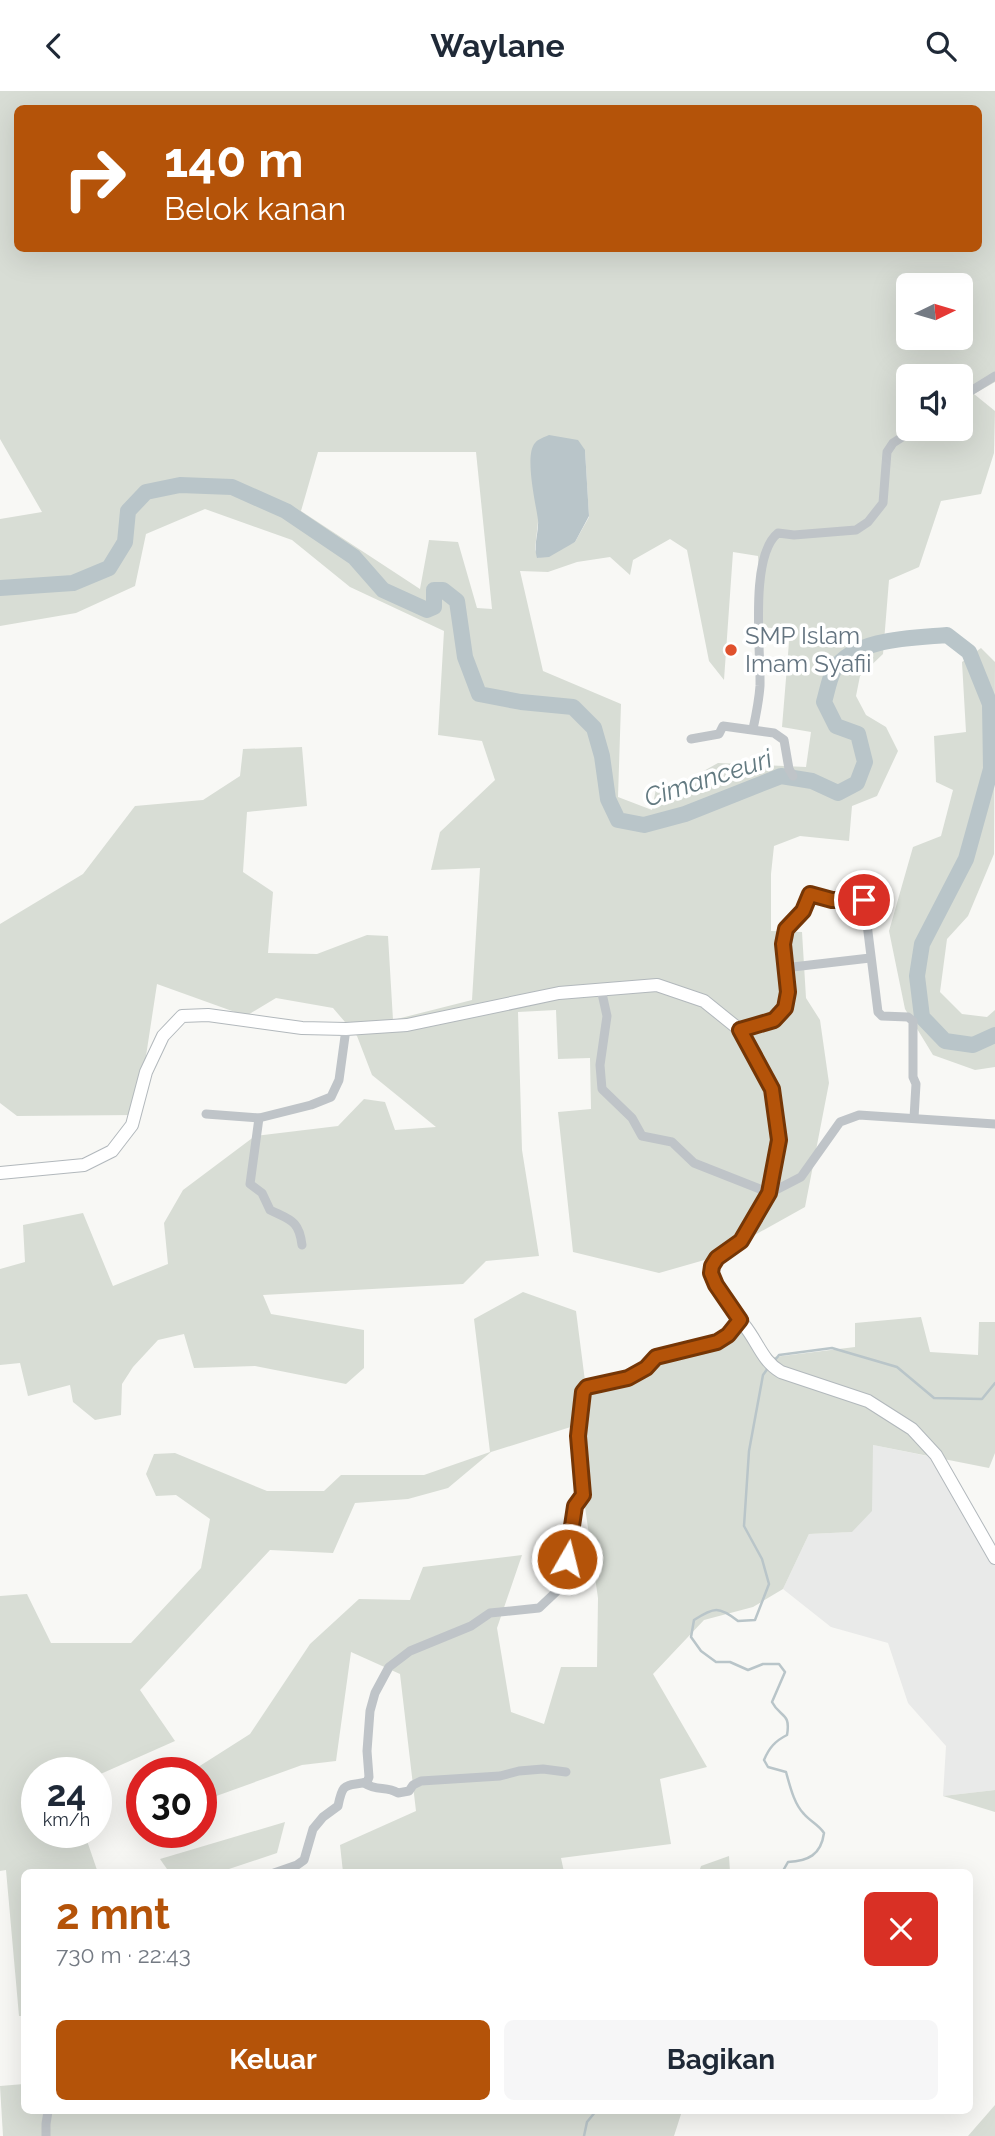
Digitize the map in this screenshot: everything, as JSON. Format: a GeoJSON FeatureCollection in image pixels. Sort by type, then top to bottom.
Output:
{"type":"FeatureCollection","features":[{"type":"Feature","properties":{"kind":"street"},"geometry":{"type":"LineString","coordinates":[[973,390],[995,376]]}},
{"type":"Feature","properties":{"kind":"street"},"geometry":{"type":"LineString","coordinates":[[753,729],[760,689],[758,625],[761,562],[769,542],[778,533],[794,535],[856,530],[868,522],[883,503],[887,452],[896,441]]}},
{"type":"Feature","properties":{"kind":"street"},"geometry":{"type":"LineString","coordinates":[[691,739],[719,734],[723,726],[774,733],[784,740],[789,769],[793,776]]}},
{"type":"Feature","properties":{"kind":"street"},"geometry":{"type":"LineString","coordinates":[[740,1030],[774,1020],[785,1008],[788,992],[783,944],[786,929],[803,911],[810,894],[832,900],[864,900],[878,1012],[882,1016],[908,1017],[913,1021],[913,1077],[916,1084],[914,1118]]}},
{"type":"Feature","properties":{"kind":"street"},"geometry":{"type":"LineString","coordinates":[[784,968],[870,958]]}},
{"type":"Feature","properties":{"kind":"street"},"geometry":{"type":"LineString","coordinates":[[0,1173],[84,1165],[112,1151],[132,1125],[146,1072],[163,1036],[182,1016],[208,1015],[302,1028],[346,1029],[407,1025],[559,993],[601,989],[657,985],[704,1001],[740,1030],[772,1089],[779,1140],[769,1193],[741,1241],[717,1258],[712,1266],[711,1273],[716,1285],[770,1365],[782,1373],[868,1401],[912,1429],[936,1455],[995,1558]]}},
{"type":"Feature","properties":{"kind":"street"},"geometry":{"type":"LineString","coordinates":[[601,989],[607,1016],[600,1065],[602,1089],[632,1118],[642,1136],[672,1142],[694,1163],[769,1193],[801,1177],[840,1122],[859,1115],[995,1123]]}},
{"type":"Feature","properties":{"kind":"street"},"geometry":{"type":"LineString","coordinates":[[206,1114],[259,1118],[331,1097],[339,1080],[346,1029]]}},
{"type":"Feature","properties":{"kind":"street"},"geometry":{"type":"LineString","coordinates":[[259,1118],[250,1184],[262,1192],[270,1210],[295,1223],[300,1229],[302,1245]]}},
{"type":"Feature","properties":{"kind":"street"},"geometry":{"type":"LineString","coordinates":[[286,1869],[304,1860],[313,1829],[338,1806],[342,1789],[347,1784],[367,1782],[370,1711],[375,1693],[389,1667],[410,1651],[471,1626],[490,1613],[538,1608],[557,1591],[558,1573],[567,1559],[575,1506],[583,1495],[578,1436],[583,1392],[587,1387],[628,1378],[646,1368],[656,1357],[717,1342],[728,1335],[740,1320]]}},
{"type":"Feature","properties":{"kind":"street"},"geometry":{"type":"LineString","coordinates":[[364,1783],[372,1789],[391,1789],[398,1793],[409,1791],[421,1781],[500,1776],[543,1769],[566,1772]]}},
{"type":"Feature","properties":{"kind":"street"},"geometry":{"type":"LineString","coordinates":[[46,2136],[48,2114]]}},
{"type":"Feature","properties":{"kind":"shaded area"},"geometry":{"type":"Polygon","coordinates":[[[0,91],[995,91],[995,382],[974,394],[995,411],[994,453],[981,494],[941,501],[919,567],[889,580],[883,654],[860,676],[856,696],[866,715],[886,727],[898,751],[877,796],[852,806],[849,841],[800,836],[774,846],[771,931],[802,932],[806,998],[820,1020],[829,1083],[805,1207],[715,1257],[659,1273],[573,1252],[558,1112],[591,1109],[590,1058],[558,1059],[556,1010],[518,1012],[522,1150],[539,1256],[486,1261],[463,1284],[263,1295],[271,1314],[364,1330],[364,1368],[346,1384],[255,1366],[194,1368],[184,1334],[158,1340],[133,1367],[122,1384],[121,1415],[95,1420],[73,1402],[70,1385],[28,1396],[20,1363],[0,1365],[0,1269],[25,1262],[23,1225],[83,1213],[113,1286],[168,1264],[164,1223],[183,1190],[255,1136],[338,1126],[364,1099],[385,1102],[395,1130],[436,1127],[372,1075],[357,1036],[333,1008],[276,998],[246,1016],[157,984],[137,1115],[17,1116],[0,1103],[0,924],[83,874],[135,806],[203,800],[240,776],[243,749],[302,747],[307,806],[247,812],[243,872],[273,892],[268,953],[317,954],[367,935],[388,936],[393,1020],[472,1000],[480,868],[431,870],[440,832],[495,780],[482,741],[438,735],[444,631],[350,587],[292,540],[205,509],[146,534],[135,586],[76,613],[0,626],[0,519],[42,512],[0,439],[0,91]],[[585,450],[538,522],[535,549],[538,558],[575,542],[589,517],[585,450]],[[318,452],[301,511],[420,589],[429,540],[458,542],[477,608],[492,609],[476,452],[318,452]],[[670,539],[633,560],[630,575],[610,557],[577,562],[548,572],[520,571],[543,671],[621,704],[618,797],[652,810],[657,783],[684,782],[718,763],[806,767],[811,732],[782,727],[790,630],[762,627],[758,556],[733,552],[724,680],[709,661],[687,550],[670,539]]]}},
{"type":"Feature","properties":{"kind":"shaded area"},"geometry":{"type":"Polygon","coordinates":[[[549,435],[578,440],[585,450],[589,516],[575,542],[549,557],[537,558],[538,520],[531,458],[535,443],[549,435]]]}},
{"type":"Feature","properties":{"kind":"shaded area"},"geometry":{"type":"Polygon","coordinates":[[[981,648],[995,662],[994,854],[968,916],[947,939],[940,992],[962,1014],[987,1017],[995,1010],[995,1067],[975,1070],[933,1055],[905,1009],[889,931],[913,847],[941,836],[953,790],[936,782],[934,736],[966,732],[962,662],[981,648]]]}},
{"type":"Feature","properties":{"kind":"shaded area"},"geometry":{"type":"Polygon","coordinates":[[[523,1292],[576,1311],[585,1381],[629,1380],[661,1352],[720,1338],[739,1318],[766,1358],[855,1347],[855,1323],[921,1317],[930,1352],[978,1355],[979,1322],[995,1322],[995,1453],[989,1468],[873,1445],[872,1511],[852,1532],[809,1534],[783,1589],[753,1607],[704,1620],[653,1674],[707,1767],[660,1779],[671,1844],[561,1858],[563,1869],[343,1869],[340,1845],[416,1811],[400,1674],[351,1652],[336,1761],[302,1765],[217,1796],[217,1757],[214,1757],[250,1734],[310,1644],[359,1599],[410,1600],[423,1567],[522,1555],[497,1628],[511,1712],[544,1724],[561,1667],[597,1667],[598,1598],[577,1425],[491,1452],[448,1488],[408,1499],[355,1503],[333,1553],[270,1550],[140,1690],[175,1741],[139,1757],[126,1757],[126,1763],[112,1769],[112,1757],[21,1757],[21,1848],[89,1848],[97,1869],[21,1869],[19,2016],[6,1870],[0,1871],[0,1596],[27,1594],[51,1643],[131,1643],[201,1568],[210,1519],[176,1495],[156,1496],[146,1474],[154,1454],[175,1453],[267,1491],[324,1491],[341,1475],[424,1475],[490,1452],[474,1319],[523,1292]]]}},
{"type":"Feature","properties":{"kind":"shaded area"},"geometry":{"type":"Polygon","coordinates":[[[873,1445],[942,1459],[995,1564],[995,1790],[943,1796],[946,1746],[908,1703],[888,1643],[831,1627],[783,1589],[809,1534],[852,1532],[873,1445]]]}},
{"type":"Feature","properties":{"kind":"shaded area"},"geometry":{"type":"Polygon","coordinates":[[[995,1790],[995,1812],[943,1796],[995,1790]]]}},
{"type":"Feature","properties":{"kind":"shaded area"},"geometry":{"type":"Polygon","coordinates":[[[285,1822],[277,1853],[229,1869],[167,1869],[160,1859],[197,1848],[217,1848],[217,1842],[285,1822]]]}},
{"type":"Feature","properties":{"kind":"shaded area"},"geometry":{"type":"Polygon","coordinates":[[[729,1856],[730,1869],[700,1869],[701,1866],[729,1856]]]}},
{"type":"Feature","properties":{"kind":"shaded area"},"geometry":{"type":"Polygon","coordinates":[[[21,2084],[21,2114],[681,2114],[674,2136],[3,2136],[0,2086],[21,2084]]]}},
{"type":"Feature","properties":{"kind":"shaded area"},"geometry":{"type":"Polygon","coordinates":[[[995,2105],[995,2136],[968,2136],[995,2105]]]}},
{"type":"Feature","properties":{"kind":"waterway","name":"Cimanceuri"},"geometry":{"type":"LineString","coordinates":[[0,588],[73,583],[109,568],[125,542],[128,511],[146,492],[180,485],[232,487],[286,511],[354,557],[383,590],[427,610],[434,607],[434,590],[443,590],[457,601],[465,657],[479,694],[521,702],[573,707],[594,728],[602,756],[608,799],[618,820],[644,825],[685,814],[781,776],[812,781],[838,793],[857,783],[865,762],[858,734],[836,726],[824,702],[834,670],[843,659],[870,646],[902,639],[947,635],[969,652],[990,704],[991,769],[966,859],[922,944],[917,976],[922,1017],[945,1041],[973,1045],[995,1035]]}},
{"type":"Feature","properties":{"kind":"waterway"},"geometry":{"type":"LineString","coordinates":[[775,1360],[779,1355],[832,1348],[897,1367],[934,1398],[982,1399],[995,1383]]}},
{"type":"Feature","properties":{"kind":"waterway"},"geometry":{"type":"LineString","coordinates":[[768,1368],[763,1375],[749,1451],[744,1526],[762,1559],[769,1584],[755,1620],[738,1621],[721,1611],[712,1611],[694,1620],[691,1637],[701,1651],[716,1662],[730,1662],[748,1670],[763,1664],[779,1664],[785,1672],[772,1702],[786,1719],[787,1735],[773,1745],[764,1760],[768,1767],[786,1772],[798,1805],[824,1833],[817,1852],[802,1860],[788,1862],[784,1869]]}},
{"type":"Feature","properties":{"kind":"waterway"},"geometry":{"type":"LineString","coordinates":[[584,2136],[587,2122],[594,2114]]}},
{"type":"Feature","properties":{"kind":"place","name":"SMP Islam Imam Syafii"},"geometry":{"type":"Point","coordinates":[731,650]}},
{"type":"Feature","properties":{"kind":"route"},"geometry":{"type":"LineString","coordinates":[[567,1559],[575,1506],[583,1495],[578,1436],[583,1392],[587,1387],[628,1378],[646,1368],[656,1357],[666,1353],[717,1342],[728,1335],[740,1320],[716,1285],[711,1273],[712,1266],[717,1258],[741,1241],[769,1193],[779,1140],[772,1089],[740,1030],[774,1020],[785,1008],[788,992],[783,944],[786,929],[803,911],[810,894],[832,900],[864,900]]}}]}
